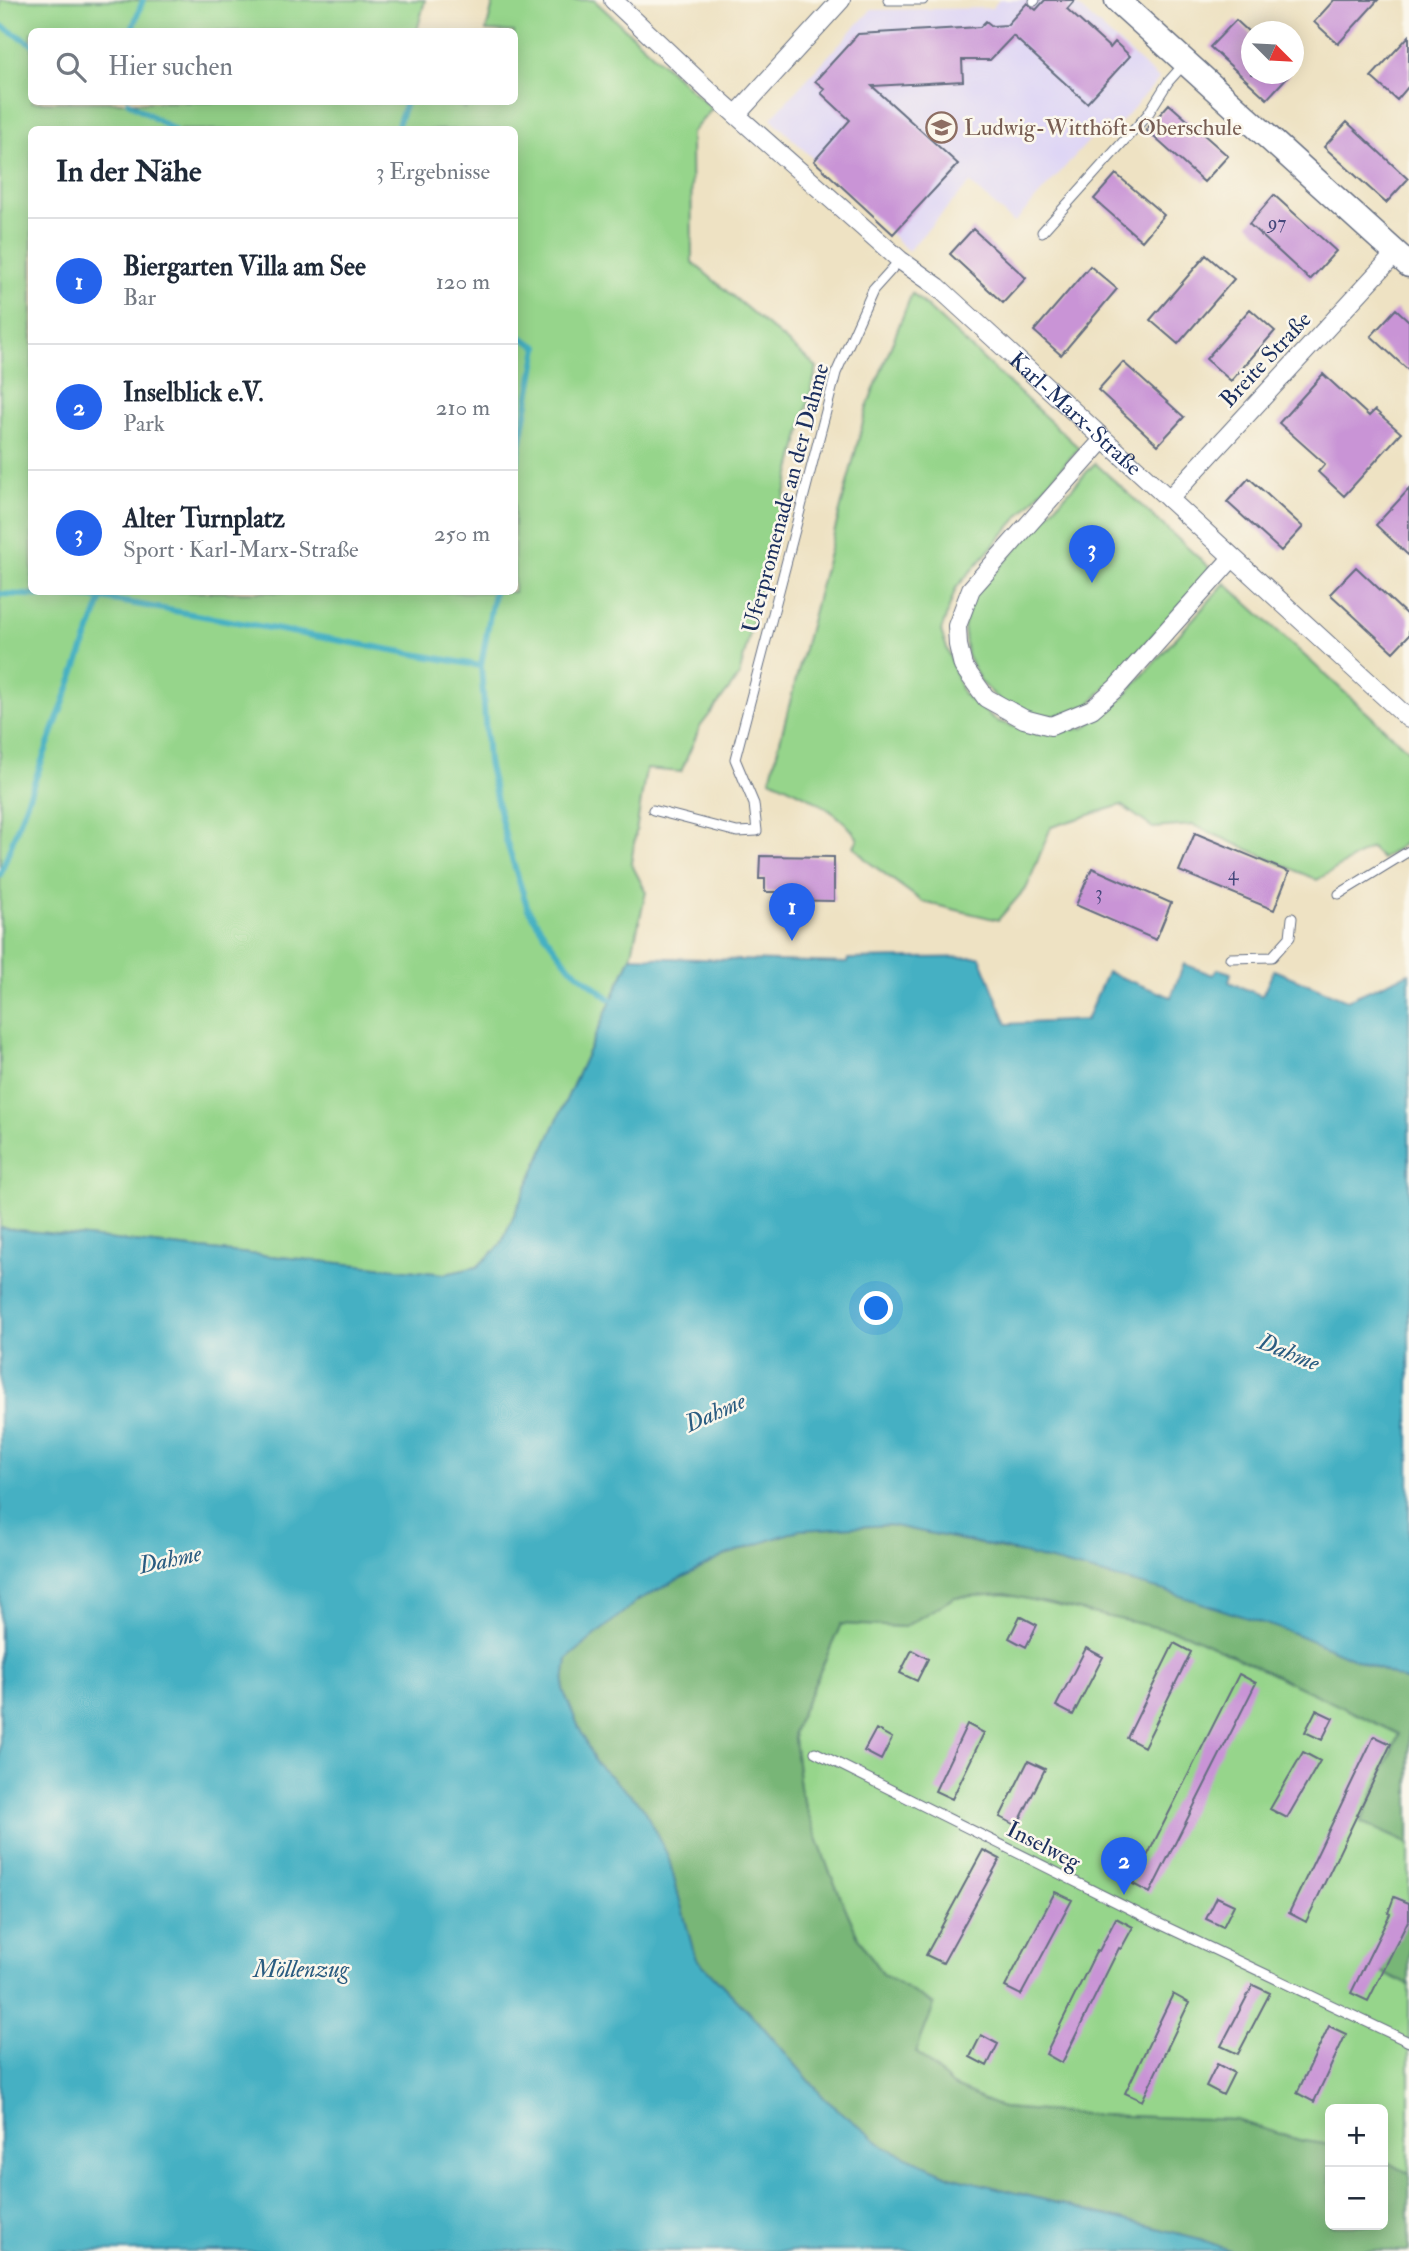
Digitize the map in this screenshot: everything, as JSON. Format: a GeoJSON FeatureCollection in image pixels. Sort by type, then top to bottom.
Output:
{"type":"FeatureCollection","features":[{"type":"Feature","properties":{"kind":"main road"},"geometry":{"type":"LineString","coordinates":[[1117,0],[1403,259]]}},
{"type":"Feature","properties":{"kind":"street","name":"Karl-Marx-Straße"},"geometry":{"type":"LineString","coordinates":[[613,0],[900,260],[938,287],[1409,719]]}},
{"type":"Feature","properties":{"kind":"street"},"geometry":{"type":"LineString","coordinates":[[737,114],[841,0]]}},
{"type":"Feature","properties":{"kind":"street","name":"Breite Straße"},"geometry":{"type":"LineString","coordinates":[[1168,499],[1403,259]]}},
{"type":"Feature","properties":{"kind":"street"},"geometry":{"type":"LineString","coordinates":[[1103,440],[971,589],[957,626],[958,645],[963,666],[986,698],[1024,719],[1051,726],[1092,709],[1116,688],[1232,558]]}},
{"type":"Feature","properties":{"kind":"lane"},"geometry":{"type":"LineString","coordinates":[[888,0],[923,0]]}},
{"type":"Feature","properties":{"kind":"lane"},"geometry":{"type":"LineString","coordinates":[[1042,232],[1148,114],[1168,82],[1186,61]]}},
{"type":"Feature","properties":{"kind":"lane","name":"Uferpromenade an der Dahme"},"geometry":{"type":"LineString","coordinates":[[653,810],[737,832],[757,831],[754,804],[735,759],[836,373],[873,290],[900,260]]}},
{"type":"Feature","properties":{"kind":"lane"},"geometry":{"type":"LineString","coordinates":[[1339,894],[1409,851]]}},
{"type":"Feature","properties":{"kind":"lane"},"geometry":{"type":"LineString","coordinates":[[1230,958],[1272,957],[1290,937],[1292,918]]}},
{"type":"Feature","properties":{"kind":"lane","name":"Inselweg"},"geometry":{"type":"LineString","coordinates":[[815,1752],[1160,1924],[1409,2042]]}},
{"type":"Feature","properties":{"kind":"shaded area","name":"Ludwig-Witthöft-Oberschule"},"geometry":{"type":"Polygon","coordinates":[[[999,0],[1071,0],[1159,79],[1114,130],[1105,123],[1014,223],[970,183],[908,251],[771,118],[871,10],[992,8],[999,0]]]}},
{"type":"Feature","properties":{"kind":"green space"},"geometry":{"type":"Polygon","coordinates":[[[0,0],[425,0],[418,28],[28,28],[28,105],[459,105],[465,109],[466,105],[518,105],[518,28],[487,28],[494,0],[594,0],[712,109],[691,133],[692,262],[817,367],[739,676],[700,727],[681,772],[646,769],[631,863],[646,892],[631,957],[500,1246],[477,1267],[445,1274],[0,1228],[0,0]]]}},
{"type":"Feature","properties":{"kind":"green space"},"geometry":{"type":"Polygon","coordinates":[[[912,293],[1079,448],[956,588],[941,631],[963,694],[997,721],[1037,734],[1084,728],[1119,702],[1225,583],[1409,751],[1409,840],[1382,859],[1371,848],[1317,880],[1193,825],[1153,828],[1121,805],[1051,827],[1027,887],[998,920],[923,902],[866,860],[854,846],[858,839],[841,819],[818,803],[770,779],[867,407],[912,293]]]}},
{"type":"Feature","properties":{"kind":"green space"},"geometry":{"type":"Polygon","coordinates":[[[1095,463],[1212,570],[1089,705],[1056,716],[1030,714],[1002,703],[981,682],[967,656],[964,627],[972,597],[1095,463]]]}},
{"type":"Feature","properties":{"kind":"green space"},"geometry":{"type":"Polygon","coordinates":[[[890,1525],[1095,1571],[1247,1616],[1310,1639],[1409,1682],[1409,1844],[1361,1822],[1399,1734],[1187,1634],[1005,1594],[955,1597],[904,1627],[841,1624],[793,1732],[801,1794],[830,1873],[859,1939],[882,1974],[934,2005],[916,2052],[953,2086],[1002,2108],[1236,2120],[1299,2140],[1325,2144],[1325,2230],[1388,2230],[1388,2162],[1409,2173],[1409,2251],[1232,2251],[1200,2239],[950,2176],[885,2147],[825,2099],[763,2027],[695,1957],[668,1856],[643,1807],[595,1762],[577,1723],[563,1690],[567,1658],[601,1625],[638,1600],[726,1555],[799,1530],[890,1525]]]}},
{"type":"Feature","properties":{"kind":"green space"},"geometry":{"type":"Polygon","coordinates":[[[1005,1594],[1187,1634],[1400,1734],[1361,1822],[1409,1844],[1409,1916],[1380,1971],[1409,1985],[1409,2173],[1388,2164],[1388,2104],[1325,2104],[1325,2144],[1299,2140],[1236,2120],[1002,2108],[953,2086],[916,2052],[934,2005],[882,1974],[859,1939],[830,1873],[801,1794],[793,1732],[841,1624],[904,1627],[955,1597],[1005,1594]]]}},
{"type":"Feature","properties":{"kind":"green space"},"geometry":{"type":"Polygon","coordinates":[[[1409,1916],[1409,1985],[1380,1971],[1409,1916]]]}},
{"type":"Feature","properties":{"kind":"water"},"geometry":{"type":"Polygon","coordinates":[[[631,957],[847,963],[848,959],[980,957],[1007,1024],[1086,1020],[1107,972],[1171,997],[1184,964],[1213,975],[1218,969],[1231,973],[1229,982],[1262,996],[1274,970],[1347,1000],[1409,973],[1409,1682],[1296,1634],[1165,1591],[1002,1548],[889,1525],[799,1530],[726,1555],[638,1600],[567,1659],[563,1690],[577,1723],[595,1762],[643,1807],[668,1856],[695,1957],[763,2027],[825,2099],[885,2147],[950,2176],[1200,2239],[1232,2251],[0,2251],[0,1228],[445,1274],[477,1267],[500,1246],[631,957]]]}},
{"type":"Feature","properties":{"kind":"building"},"geometry":{"type":"Polygon","coordinates":[[[1045,0],[1075,0],[1067,9],[1110,48],[1115,42],[1130,56],[1087,103],[1013,36],[990,60],[962,60],[963,81],[872,86],[958,164],[893,234],[814,161],[850,120],[821,93],[825,89],[815,81],[858,34],[980,27],[986,21],[992,26],[1007,25],[1027,3],[1036,10],[1045,0]]]}},
{"type":"Feature","properties":{"kind":"building"},"geometry":{"type":"Polygon","coordinates":[[[1334,0],[1378,0],[1338,44],[1314,22],[1334,0]]]}},
{"type":"Feature","properties":{"kind":"building"},"geometry":{"type":"Polygon","coordinates":[[[1236,20],[1241,25],[1241,75],[1210,47],[1236,20]]]}},
{"type":"Feature","properties":{"kind":"building"},"geometry":{"type":"Polygon","coordinates":[[[1409,36],[1409,86],[1397,100],[1371,77],[1409,36]]]}},
{"type":"Feature","properties":{"kind":"building"},"geometry":{"type":"Polygon","coordinates":[[[1251,84],[1281,84],[1267,99],[1251,84]]]}},
{"type":"Feature","properties":{"kind":"building"},"geometry":{"type":"Polygon","coordinates":[[[1169,104],[1228,156],[1204,182],[1146,130],[1169,104]]]}},
{"type":"Feature","properties":{"kind":"building"},"geometry":{"type":"Polygon","coordinates":[[[1347,122],[1408,179],[1386,203],[1324,147],[1347,122]]]}},
{"type":"Feature","properties":{"kind":"building"},"geometry":{"type":"Polygon","coordinates":[[[1116,174],[1164,215],[1142,241],[1094,199],[1116,174]]]}},
{"type":"Feature","properties":{"kind":"building"},"geometry":{"type":"Polygon","coordinates":[[[1274,195],[1336,251],[1310,280],[1249,224],[1274,195]]]}},
{"type":"Feature","properties":{"kind":"building"},"geometry":{"type":"Polygon","coordinates":[[[973,229],[1026,278],[1003,303],[950,254],[973,229]]]}},
{"type":"Feature","properties":{"kind":"building"},"geometry":{"type":"Polygon","coordinates":[[[1206,255],[1234,279],[1178,344],[1150,320],[1206,255]]]}},
{"type":"Feature","properties":{"kind":"building"},"geometry":{"type":"Polygon","coordinates":[[[1090,266],[1117,289],[1061,355],[1034,331],[1090,266]]]}},
{"type":"Feature","properties":{"kind":"building"},"geometry":{"type":"Polygon","coordinates":[[[1250,309],[1275,331],[1231,381],[1206,359],[1250,309]]]}},
{"type":"Feature","properties":{"kind":"building"},"geometry":{"type":"Polygon","coordinates":[[[1396,309],[1409,321],[1409,371],[1371,336],[1396,309]]]}},
{"type":"Feature","properties":{"kind":"building"},"geometry":{"type":"Polygon","coordinates":[[[1123,362],[1184,417],[1158,445],[1098,390],[1123,362]]]}},
{"type":"Feature","properties":{"kind":"building"},"geometry":{"type":"Polygon","coordinates":[[[1323,374],[1369,416],[1375,410],[1401,433],[1344,496],[1318,472],[1325,464],[1279,423],[1323,374]]]}},
{"type":"Feature","properties":{"kind":"building"},"geometry":{"type":"Polygon","coordinates":[[[1249,478],[1303,527],[1281,551],[1227,502],[1249,478]]]}},
{"type":"Feature","properties":{"kind":"building"},"geometry":{"type":"Polygon","coordinates":[[[1409,489],[1409,556],[1376,525],[1409,489]]]}},
{"type":"Feature","properties":{"kind":"building"},"geometry":{"type":"Polygon","coordinates":[[[1356,567],[1409,617],[1409,635],[1393,652],[1330,594],[1356,567]]]}},
{"type":"Feature","properties":{"kind":"building"},"geometry":{"type":"Polygon","coordinates":[[[1195,833],[1289,872],[1274,910],[1179,871],[1195,833]]]}},
{"type":"Feature","properties":{"kind":"building"},"geometry":{"type":"Polygon","coordinates":[[[760,856],[834,857],[834,901],[779,900],[779,892],[765,892],[765,879],[759,879],[760,856]]]}},
{"type":"Feature","properties":{"kind":"building"},"geometry":{"type":"Polygon","coordinates":[[[1092,868],[1171,903],[1156,940],[1076,905],[1092,868]]]}},
{"type":"Feature","properties":{"kind":"building"},"geometry":{"type":"Polygon","coordinates":[[[1020,1616],[1037,1625],[1026,1647],[1009,1638],[1020,1616]]]}},
{"type":"Feature","properties":{"kind":"building"},"geometry":{"type":"Polygon","coordinates":[[[1174,1643],[1191,1652],[1144,1747],[1127,1738],[1174,1643]]]}},
{"type":"Feature","properties":{"kind":"building"},"geometry":{"type":"Polygon","coordinates":[[[1086,1648],[1103,1657],[1073,1715],[1056,1706],[1086,1648]]]}},
{"type":"Feature","properties":{"kind":"building"},"geometry":{"type":"Polygon","coordinates":[[[912,1650],[928,1659],[917,1681],[900,1673],[912,1650]]]}},
{"type":"Feature","properties":{"kind":"building"},"geometry":{"type":"Polygon","coordinates":[[[1239,1674],[1256,1683],[1150,1893],[1133,1884],[1239,1674]]]}},
{"type":"Feature","properties":{"kind":"building"},"geometry":{"type":"Polygon","coordinates":[[[1316,1710],[1333,1718],[1322,1740],[1305,1732],[1316,1710]]]}},
{"type":"Feature","properties":{"kind":"building"},"geometry":{"type":"Polygon","coordinates":[[[967,1724],[984,1733],[952,1799],[935,1791],[967,1724]]]}},
{"type":"Feature","properties":{"kind":"building"},"geometry":{"type":"Polygon","coordinates":[[[876,1729],[892,1738],[881,1760],[864,1751],[876,1729]]]}},
{"type":"Feature","properties":{"kind":"building"},"geometry":{"type":"Polygon","coordinates":[[[1374,1736],[1391,1744],[1306,1922],[1289,1913],[1374,1736]]]}},
{"type":"Feature","properties":{"kind":"building"},"geometry":{"type":"Polygon","coordinates":[[[1303,1752],[1320,1761],[1287,1818],[1270,1809],[1303,1752]]]}},
{"type":"Feature","properties":{"kind":"building"},"geometry":{"type":"Polygon","coordinates":[[[1028,1761],[1045,1769],[1017,1826],[1000,1817],[1028,1761]]]}},
{"type":"Feature","properties":{"kind":"building"},"geometry":{"type":"Polygon","coordinates":[[[983,1850],[1000,1859],[943,1963],[926,1955],[983,1850]]]}},
{"type":"Feature","properties":{"kind":"building"},"geometry":{"type":"Polygon","coordinates":[[[1055,1892],[1072,1900],[1021,1995],[1005,1987],[1055,1892]]]}},
{"type":"Feature","properties":{"kind":"building"},"geometry":{"type":"Polygon","coordinates":[[[1217,1897],[1234,1905],[1223,1927],[1206,1919],[1217,1897]]]}},
{"type":"Feature","properties":{"kind":"building"},"geometry":{"type":"Polygon","coordinates":[[[1394,1897],[1409,1903],[1409,1919],[1368,2001],[1351,1993],[1390,1914],[1388,1913],[1394,1897]]]}},
{"type":"Feature","properties":{"kind":"building"},"geometry":{"type":"Polygon","coordinates":[[[1116,1918],[1133,1927],[1121,1949],[1119,1948],[1062,2063],[1046,2054],[1097,1950],[1099,1951],[1116,1918]]]}},
{"type":"Feature","properties":{"kind":"building"},"geometry":{"type":"Polygon","coordinates":[[[1253,1985],[1270,1993],[1238,2054],[1221,2046],[1253,1985]]]}},
{"type":"Feature","properties":{"kind":"building"},"geometry":{"type":"Polygon","coordinates":[[[1173,1994],[1189,2003],[1142,2101],[1125,2093],[1173,1994]]]}},
{"type":"Feature","properties":{"kind":"building"},"geometry":{"type":"Polygon","coordinates":[[[1329,2026],[1346,2034],[1314,2102],[1297,2093],[1329,2026]]]}},
{"type":"Feature","properties":{"kind":"building"},"geometry":{"type":"Polygon","coordinates":[[[981,2035],[998,2044],[987,2066],[970,2057],[981,2035]]]}},
{"type":"Feature","properties":{"kind":"building"},"geometry":{"type":"Polygon","coordinates":[[[1217,2064],[1234,2073],[1223,2095],[1206,2086],[1217,2064]]]}},
{"type":"Feature","properties":{"kind":"waterway"},"geometry":{"type":"LineString","coordinates":[[132,28],[143,0]]}},
{"type":"Feature","properties":{"kind":"waterway"},"geometry":{"type":"LineString","coordinates":[[0,25],[28,42]]}},
{"type":"Feature","properties":{"kind":"waterway"},"geometry":{"type":"LineString","coordinates":[[133,105],[167,126]]}},
{"type":"Feature","properties":{"kind":"waterway"},"geometry":{"type":"LineString","coordinates":[[397,126],[405,105]]}},
{"type":"Feature","properties":{"kind":"waterway"},"geometry":{"type":"LineString","coordinates":[[518,335],[538,347],[518,457]]}},
{"type":"Feature","properties":{"kind":"waterway"},"geometry":{"type":"LineString","coordinates":[[0,594],[102,598],[481,666]]}},
{"type":"Feature","properties":{"kind":"waterway"},"geometry":{"type":"LineString","coordinates":[[493,595],[481,666],[488,762],[506,840],[528,909],[570,967],[610,999]]}},
{"type":"Feature","properties":{"kind":"waterway"},"geometry":{"type":"LineString","coordinates":[[0,875],[102,598]]}},
{"type":"Feature","properties":{"kind":"place","name":"Ludwig-Witthöft-Oberschule"},"geometry":{"type":"Point","coordinates":[941,127]}},
{"type":"Feature","properties":{"kind":"place","name":"Alter Turnplatz"},"geometry":{"type":"Point","coordinates":[1092,583]}},
{"type":"Feature","properties":{"kind":"place","name":"Biergarten Villa am See"},"geometry":{"type":"Point","coordinates":[792,941]}},
{"type":"Feature","properties":{"kind":"place","name":"Inselblick e.V."},"geometry":{"type":"Point","coordinates":[1124,1895]}},
{"type":"Feature","properties":{"kind":"water label","name":"Dahme"},"geometry":{"type":"Point","coordinates":[1289,1352]}},
{"type":"Feature","properties":{"kind":"water label","name":"Dahme"},"geometry":{"type":"Point","coordinates":[715,1412]}},
{"type":"Feature","properties":{"kind":"water label","name":"Dahme"},"geometry":{"type":"Point","coordinates":[170,1559]}},
{"type":"Feature","properties":{"kind":"water label","name":"Möllenzug"},"geometry":{"type":"Point","coordinates":[301,1969]}}]}
